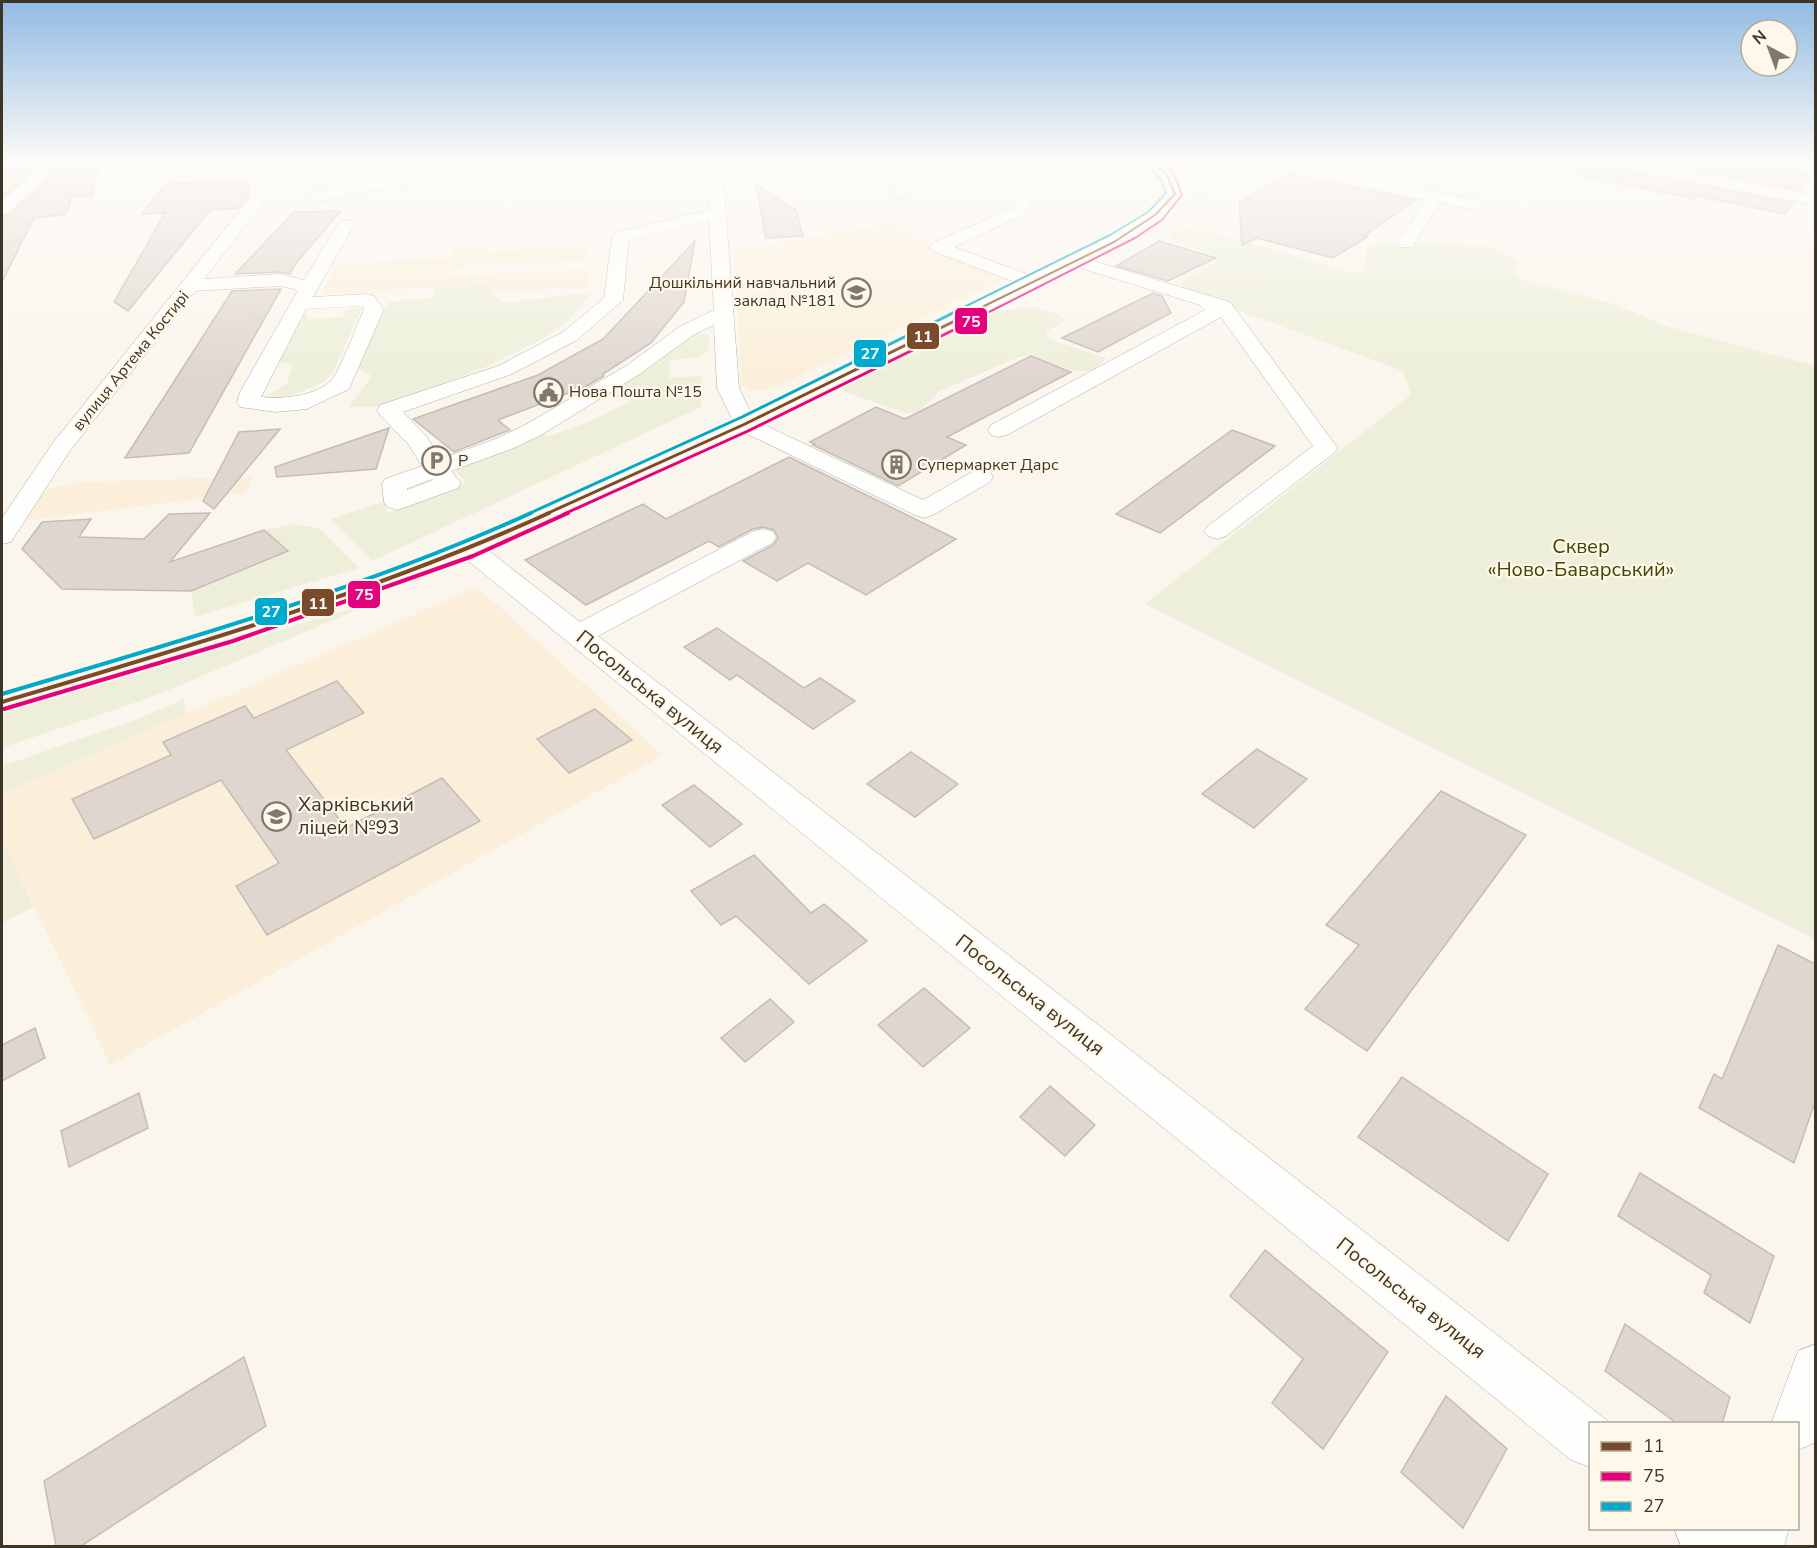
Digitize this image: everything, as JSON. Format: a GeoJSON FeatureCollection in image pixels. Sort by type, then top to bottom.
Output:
{"type":"FeatureCollection","features":[{"type":"Feature","properties":{"kind":"street","name":"вулиця Артема Костирі"},"geometry":{"type":"LineString","coordinates":[[2,536],[60,449],[231,233]]}},
{"type":"Feature","properties":{"kind":"street"},"geometry":{"type":"LineString","coordinates":[[303,298],[367,300],[374,309],[340,384],[307,402],[275,405],[249,402],[251,392],[303,298],[341,233]]}},
{"type":"Feature","properties":{"kind":"street"},"geometry":{"type":"LineString","coordinates":[[636,233],[621,237],[613,300],[570,336],[505,370],[388,410],[418,441],[436,469],[506,443],[567,411],[633,370],[686,331],[723,313]]}},
{"type":"Feature","properties":{"kind":"street"},"geometry":{"type":"LineString","coordinates":[[718,233],[728,388],[745,424],[924,510],[981,477]]}},
{"type":"Feature","properties":{"kind":"street"},"geometry":{"type":"LineString","coordinates":[[970,233],[939,247],[1033,283]]}},
{"type":"Feature","properties":{"kind":"street"},"geometry":{"type":"LineString","coordinates":[[2,702],[230,634],[470,549],[745,424],[1106,247],[1126,233]]}},
{"type":"Feature","properties":{"kind":"street"},"geometry":{"type":"LineString","coordinates":[[1406,243],[1412,233]]}},
{"type":"Feature","properties":{"kind":"street"},"geometry":{"type":"LineString","coordinates":[[1077,261],[1223,306],[1326,448],[1217,531]]}},
{"type":"Feature","properties":{"kind":"street"},"geometry":{"type":"LineString","coordinates":[[190,285],[279,280],[303,285],[303,298]]}},
{"type":"Feature","properties":{"kind":"street"},"geometry":{"type":"LineString","coordinates":[[999,430],[1216,312],[1207,301]]}},
{"type":"Feature","properties":{"kind":"street"},"geometry":{"type":"LineString","coordinates":[[705,356],[725,343]]}},
{"type":"Feature","properties":{"kind":"street"},"geometry":{"type":"LineString","coordinates":[[706,378],[728,388]]}},
{"type":"Feature","properties":{"kind":"street"},"geometry":{"type":"LineString","coordinates":[[578,635],[763,537]]}},
{"type":"Feature","properties":{"kind":"street","name":"Посольська вулиця"},"geometry":{"type":"LineString","coordinates":[[470,549],[1589,1440]]}},
{"type":"Feature","properties":{"kind":"street"},"geometry":{"type":"LineString","coordinates":[[1798,1422],[1815,1369]]}},
{"type":"Feature","properties":{"kind":"street"},"geometry":{"type":"LineString","coordinates":[[1704,1530],[1724,1546]]}},
{"type":"Feature","properties":{"kind":"street"},"geometry":{"type":"LineString","coordinates":[[1756,1546],[1761,1530]]}},
{"type":"Feature","properties":{"kind":"shaded area","name":"Дошкільний навчальний заклад №181"},"geometry":{"type":"Polygon","coordinates":[[[832,233],[912,233],[934,247],[1010,276],[778,386],[751,390],[741,385],[734,251],[832,233]]]}},
{"type":"Feature","properties":{"kind":"shaded area"},"geometry":{"type":"Polygon","coordinates":[[[489,246],[488,252],[589,246],[587,260],[453,267],[450,276],[589,269],[587,287],[490,293],[491,284],[321,294],[337,264],[449,258],[453,248],[489,246]]]}},
{"type":"Feature","properties":{"kind":"shaded area"},"geometry":{"type":"Polygon","coordinates":[[[252,477],[246,493],[22,521],[41,494],[53,488],[79,482],[252,477]]]}},
{"type":"Feature","properties":{"kind":"shaded area","name":"Харківський ліцей №93"},"geometry":{"type":"Polygon","coordinates":[[[477,587],[663,755],[110,1065],[2,838],[2,794],[477,587]]]}},
{"type":"Feature","properties":{"kind":"green space","name":"Сквер «Ново-Баварський»"},"geometry":{"type":"Polygon","coordinates":[[[1219,234],[1350,272],[1364,271],[1367,247],[1382,242],[1491,246],[1520,261],[1510,271],[1526,281],[1614,304],[1669,327],[1815,366],[1815,939],[1145,604],[1411,395],[1403,371],[1183,290],[1182,281],[1221,260],[1180,244],[1168,235],[1219,234]]]}},
{"type":"Feature","properties":{"kind":"green space"},"geometry":{"type":"Polygon","coordinates":[[[492,284],[490,293],[504,303],[593,292],[567,322],[546,337],[488,366],[384,407],[349,407],[372,376],[355,366],[389,302],[433,298],[436,288],[492,284]]]}},
{"type":"Feature","properties":{"kind":"green space"},"geometry":{"type":"Polygon","coordinates":[[[362,308],[332,374],[321,384],[276,401],[264,397],[287,384],[293,364],[274,362],[300,315],[309,314],[307,319],[343,317],[348,309],[362,308]]]}},
{"type":"Feature","properties":{"kind":"green space"},"geometry":{"type":"Polygon","coordinates":[[[1035,308],[1058,314],[1065,320],[1046,332],[1049,339],[1106,358],[1097,367],[1088,371],[1077,371],[1032,357],[1021,356],[940,391],[918,412],[905,413],[845,392],[840,381],[983,311],[1035,308]]]}},
{"type":"Feature","properties":{"kind":"green space"},"geometry":{"type":"Polygon","coordinates":[[[693,334],[709,335],[708,350],[701,357],[670,360],[669,378],[701,376],[701,407],[372,561],[331,519],[386,501],[387,513],[466,483],[453,468],[543,433],[549,436],[582,425],[631,401],[605,394],[693,334]]]}},
{"type":"Feature","properties":{"kind":"green space"},"geometry":{"type":"Polygon","coordinates":[[[295,524],[319,528],[359,568],[195,617],[191,591],[287,551],[264,530],[295,524]]]}},
{"type":"Feature","properties":{"kind":"green space"},"geometry":{"type":"Polygon","coordinates":[[[380,600],[157,695],[2,748],[2,713],[380,600]]]}},
{"type":"Feature","properties":{"kind":"green space"},"geometry":{"type":"Polygon","coordinates":[[[184,699],[185,714],[2,794],[2,766],[138,719],[184,699]]]}},
{"type":"Feature","properties":{"kind":"green space"},"geometry":{"type":"Polygon","coordinates":[[[2,838],[34,907],[2,923],[2,838]]]}},
{"type":"Feature","properties":{"kind":"building"},"geometry":{"type":"Polygon","coordinates":[[[2,233],[26,233],[2,282],[2,233]]]}},
{"type":"Feature","properties":{"kind":"building"},"geometry":{"type":"Polygon","coordinates":[[[153,233],[191,233],[128,311],[114,302],[153,233]]]}},
{"type":"Feature","properties":{"kind":"building"},"geometry":{"type":"Polygon","coordinates":[[[274,233],[322,233],[296,263],[290,274],[279,272],[235,274],[274,233]]]}},
{"type":"Feature","properties":{"kind":"building"},"geometry":{"type":"Polygon","coordinates":[[[765,233],[802,233],[803,236],[766,238],[765,233]]]}},
{"type":"Feature","properties":{"kind":"building"},"geometry":{"type":"Polygon","coordinates":[[[1241,233],[1368,233],[1364,236],[1367,237],[1333,258],[1257,238],[1242,245],[1241,233]]]}},
{"type":"Feature","properties":{"kind":"building"},"geometry":{"type":"Polygon","coordinates":[[[695,241],[684,302],[651,343],[603,374],[604,376],[587,386],[498,420],[510,430],[454,452],[413,419],[538,375],[603,339],[695,241]]]}},
{"type":"Feature","properties":{"kind":"building"},"geometry":{"type":"Polygon","coordinates":[[[1159,241],[1216,258],[1168,281],[1116,266],[1159,241]]]}},
{"type":"Feature","properties":{"kind":"building"},"geometry":{"type":"Polygon","coordinates":[[[281,289],[189,453],[125,458],[232,291],[281,289]]]}},
{"type":"Feature","properties":{"kind":"building"},"geometry":{"type":"Polygon","coordinates":[[[1153,293],[1162,296],[1171,313],[1098,352],[1062,338],[1153,293]]]}},
{"type":"Feature","properties":{"kind":"building"},"geometry":{"type":"Polygon","coordinates":[[[1031,356],[1071,372],[947,437],[966,445],[898,486],[810,442],[876,407],[905,419],[1031,356]]]}},
{"type":"Feature","properties":{"kind":"building"},"geometry":{"type":"Polygon","coordinates":[[[389,428],[376,469],[277,477],[275,467],[389,428]]]}},
{"type":"Feature","properties":{"kind":"building"},"geometry":{"type":"Polygon","coordinates":[[[280,429],[214,509],[203,501],[239,432],[280,429]]]}},
{"type":"Feature","properties":{"kind":"building"},"geometry":{"type":"Polygon","coordinates":[[[1232,430],[1275,446],[1160,533],[1116,514],[1232,430]]]}},
{"type":"Feature","properties":{"kind":"building"},"geometry":{"type":"Polygon","coordinates":[[[789,457],[956,539],[866,595],[808,563],[777,581],[743,561],[773,545],[778,538],[774,530],[763,527],[753,529],[719,547],[709,541],[586,605],[525,560],[643,504],[666,519],[789,457]]]}},
{"type":"Feature","properties":{"kind":"building"},"geometry":{"type":"Polygon","coordinates":[[[210,513],[170,562],[264,530],[288,551],[191,591],[62,589],[22,549],[42,522],[91,519],[79,537],[144,539],[169,514],[210,513]]]}},
{"type":"Feature","properties":{"kind":"building"},"geometry":{"type":"Polygon","coordinates":[[[717,628],[804,688],[820,678],[855,701],[813,729],[737,675],[730,680],[684,647],[717,628]]]}},
{"type":"Feature","properties":{"kind":"building"},"geometry":{"type":"Polygon","coordinates":[[[337,681],[364,713],[286,750],[346,828],[442,778],[480,821],[267,935],[236,886],[279,863],[221,780],[94,839],[72,799],[171,755],[163,742],[245,706],[254,718],[337,681]]]}},
{"type":"Feature","properties":{"kind":"building"},"geometry":{"type":"Polygon","coordinates":[[[595,709],[632,740],[569,773],[537,739],[595,709]]]}},
{"type":"Feature","properties":{"kind":"building"},"geometry":{"type":"Polygon","coordinates":[[[1257,749],[1307,779],[1254,828],[1202,794],[1257,749]]]}},
{"type":"Feature","properties":{"kind":"building"},"geometry":{"type":"Polygon","coordinates":[[[911,752],[958,784],[915,817],[867,784],[911,752]]]}},
{"type":"Feature","properties":{"kind":"building"},"geometry":{"type":"Polygon","coordinates":[[[694,785],[742,824],[710,847],[662,805],[694,785]]]}},
{"type":"Feature","properties":{"kind":"building"},"geometry":{"type":"Polygon","coordinates":[[[1441,791],[1526,835],[1367,1051],[1305,1009],[1359,945],[1326,925],[1441,791]]]}},
{"type":"Feature","properties":{"kind":"building"},"geometry":{"type":"Polygon","coordinates":[[[754,855],[811,913],[824,904],[867,941],[809,984],[736,916],[721,925],[691,891],[754,855]]]}},
{"type":"Feature","properties":{"kind":"building"},"geometry":{"type":"Polygon","coordinates":[[[1778,945],[1815,964],[1815,1102],[1794,1163],[1699,1108],[1714,1074],[1722,1079],[1778,945]]]}},
{"type":"Feature","properties":{"kind":"building"},"geometry":{"type":"Polygon","coordinates":[[[924,988],[970,1028],[923,1067],[878,1025],[924,988]]]}},
{"type":"Feature","properties":{"kind":"building"},"geometry":{"type":"Polygon","coordinates":[[[770,999],[794,1022],[745,1062],[721,1038],[770,999]]]}},
{"type":"Feature","properties":{"kind":"building"},"geometry":{"type":"Polygon","coordinates":[[[35,1028],[45,1058],[2,1081],[2,1045],[35,1028]]]}},
{"type":"Feature","properties":{"kind":"building"},"geometry":{"type":"Polygon","coordinates":[[[1402,1077],[1548,1174],[1508,1241],[1358,1137],[1402,1077]]]}},
{"type":"Feature","properties":{"kind":"building"},"geometry":{"type":"Polygon","coordinates":[[[1050,1086],[1095,1125],[1065,1156],[1020,1117],[1050,1086]]]}},
{"type":"Feature","properties":{"kind":"building"},"geometry":{"type":"Polygon","coordinates":[[[139,1093],[148,1128],[69,1167],[61,1131],[139,1093]]]}},
{"type":"Feature","properties":{"kind":"building"},"geometry":{"type":"Polygon","coordinates":[[[1640,1173],[1774,1256],[1750,1323],[1704,1293],[1711,1275],[1618,1216],[1640,1173]]]}},
{"type":"Feature","properties":{"kind":"building"},"geometry":{"type":"Polygon","coordinates":[[[1265,1250],[1388,1352],[1323,1449],[1272,1403],[1303,1359],[1230,1296],[1265,1250]]]}},
{"type":"Feature","properties":{"kind":"building"},"geometry":{"type":"Polygon","coordinates":[[[1625,1324],[1730,1397],[1723,1422],[1675,1422],[1605,1371],[1625,1324]]]}},
{"type":"Feature","properties":{"kind":"building"},"geometry":{"type":"Polygon","coordinates":[[[244,1357],[266,1426],[81,1546],[56,1546],[44,1481],[244,1357]]]}},
{"type":"Feature","properties":{"kind":"building"},"geometry":{"type":"Polygon","coordinates":[[[1446,1396],[1507,1449],[1463,1528],[1401,1472],[1446,1396]]]}},
{"type":"Feature","properties":{"kind":"transit line","name":"27"},"geometry":{"type":"LineString","coordinates":[[2,694],[228,627],[467,542],[742,417],[1113,233]]}},
{"type":"Feature","properties":{"kind":"transit line","name":"11"},"geometry":{"type":"LineString","coordinates":[[2,702],[230,634],[470,549],[745,424],[1128,233]]}},
{"type":"Feature","properties":{"kind":"transit line","name":"75"},"geometry":{"type":"LineString","coordinates":[[4,709],[233,641],[473,556],[748,431],[1117,249],[1143,233]]}},
{"type":"Feature","properties":{"kind":"place","name":"Дошкільний навчальний заклад №181"},"geometry":{"type":"Point","coordinates":[857,292]}},
{"type":"Feature","properties":{"kind":"place","name":"Нова Пошта №15"},"geometry":{"type":"Point","coordinates":[548,392]}},
{"type":"Feature","properties":{"kind":"place","name":"Р"},"geometry":{"type":"Point","coordinates":[437,461]}},
{"type":"Feature","properties":{"kind":"place","name":"Супермаркет Дарс"},"geometry":{"type":"Point","coordinates":[896,465]}},
{"type":"Feature","properties":{"kind":"place","name":"Харківський ліцей №93"},"geometry":{"type":"Point","coordinates":[277,816]}}]}
